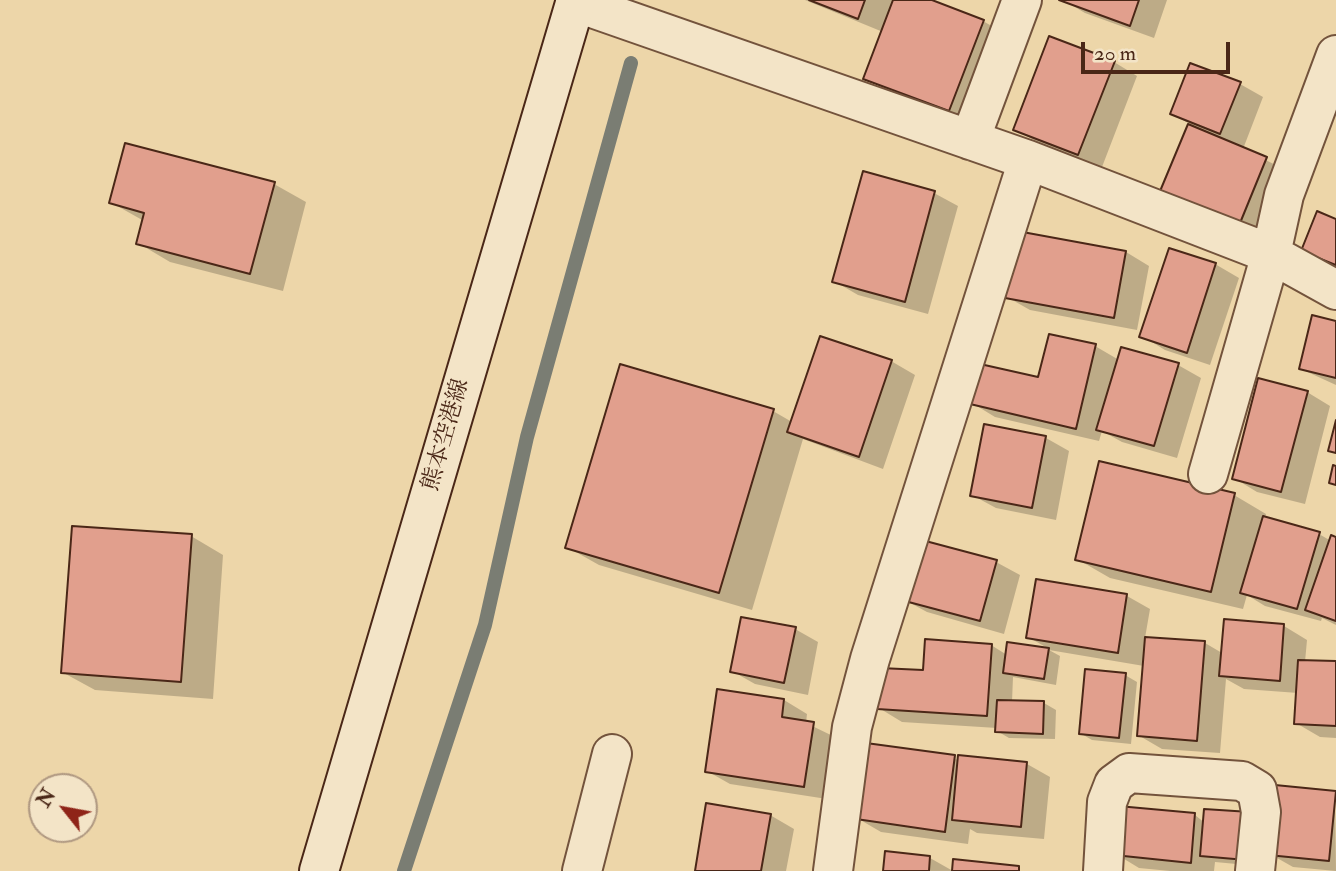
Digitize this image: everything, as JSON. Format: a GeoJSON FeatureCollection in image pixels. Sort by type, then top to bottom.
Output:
{"type":"FeatureCollection","features":[{"type":"Feature","properties":{"kind":"street"},"geometry":{"type":"LineString","coordinates":[[970,140],[1022,0]]}},
{"type":"Feature","properties":{"kind":"street"},"geometry":{"type":"LineString","coordinates":[[576,1],[1028,160],[1271,254],[1336,290]]}},
{"type":"Feature","properties":{"kind":"street","name":"熊本空港線"},"geometry":{"type":"LineString","coordinates":[[319,871],[576,1]]}},
{"type":"Feature","properties":{"kind":"street"},"geometry":{"type":"LineString","coordinates":[[1208,474],[1271,254],[1284,195],[1336,55]]}},
{"type":"Feature","properties":{"kind":"street"},"geometry":{"type":"LineString","coordinates":[[833,871],[852,727],[867,670],[1028,160]]}},
{"type":"Feature","properties":{"kind":"street"},"geometry":{"type":"LineString","coordinates":[[582,871],[612,754]]}},
{"type":"Feature","properties":{"kind":"street"},"geometry":{"type":"LineString","coordinates":[[1103,871],[1107,802],[1114,784],[1129,773],[1242,781],[1257,790],[1261,812],[1255,871]]}},
{"type":"Feature","properties":{"kind":"building"},"geometry":{"type":"Polygon","coordinates":[[[809,0],[865,0],[858,19],[809,0]]]}},
{"type":"Feature","properties":{"kind":"building"},"geometry":{"type":"Polygon","coordinates":[[[893,0],[932,0],[984,20],[949,111],[863,79],[893,0]]]}},
{"type":"Feature","properties":{"kind":"building"},"geometry":{"type":"Polygon","coordinates":[[[1059,0],[1139,0],[1130,26],[1059,0]]]}},
{"type":"Feature","properties":{"kind":"building"},"geometry":{"type":"Polygon","coordinates":[[[1049,36],[1115,61],[1078,155],[1013,130],[1049,36]]]}},
{"type":"Feature","properties":{"kind":"building"},"geometry":{"type":"Polygon","coordinates":[[[1190,63],[1241,82],[1220,134],[1170,114],[1190,63]]]}},
{"type":"Feature","properties":{"kind":"building"},"geometry":{"type":"Polygon","coordinates":[[[1188,124],[1267,157],[1238,228],[1158,196],[1188,124]]]}},
{"type":"Feature","properties":{"kind":"building"},"geometry":{"type":"Polygon","coordinates":[[[125,143],[275,182],[250,274],[136,244],[144,213],[109,203],[125,143]]]}},
{"type":"Feature","properties":{"kind":"building"},"geometry":{"type":"Polygon","coordinates":[[[863,171],[935,191],[905,302],[832,282],[863,171]]]}},
{"type":"Feature","properties":{"kind":"building"},"geometry":{"type":"Polygon","coordinates":[[[1317,211],[1336,219],[1336,265],[1301,251],[1317,211]]]}},
{"type":"Feature","properties":{"kind":"building"},"geometry":{"type":"Polygon","coordinates":[[[1017,231],[1126,251],[1114,318],[1005,298],[1017,231]]]}},
{"type":"Feature","properties":{"kind":"building"},"geometry":{"type":"Polygon","coordinates":[[[1169,248],[1216,263],[1187,353],[1139,337],[1169,248]]]}},
{"type":"Feature","properties":{"kind":"building"},"geometry":{"type":"Polygon","coordinates":[[[1312,315],[1336,321],[1336,378],[1299,369],[1312,315]]]}},
{"type":"Feature","properties":{"kind":"building"},"geometry":{"type":"Polygon","coordinates":[[[1049,334],[1096,344],[1076,429],[970,404],[980,364],[1038,377],[1049,334]]]}},
{"type":"Feature","properties":{"kind":"building"},"geometry":{"type":"Polygon","coordinates":[[[820,336],[892,360],[859,457],[787,432],[820,336]]]}},
{"type":"Feature","properties":{"kind":"building"},"geometry":{"type":"Polygon","coordinates":[[[1121,347],[1179,363],[1154,446],[1096,430],[1121,347]]]}},
{"type":"Feature","properties":{"kind":"building"},"geometry":{"type":"Polygon","coordinates":[[[620,364],[774,409],[719,593],[565,548],[620,364]]]}},
{"type":"Feature","properties":{"kind":"building"},"geometry":{"type":"Polygon","coordinates":[[[1258,378],[1308,391],[1281,492],[1232,479],[1258,378]]]}},
{"type":"Feature","properties":{"kind":"building"},"geometry":{"type":"Polygon","coordinates":[[[1336,420],[1336,453],[1328,451],[1336,420]]]}},
{"type":"Feature","properties":{"kind":"building"},"geometry":{"type":"Polygon","coordinates":[[[984,424],[1046,436],[1032,508],[970,496],[984,424]]]}},
{"type":"Feature","properties":{"kind":"building"},"geometry":{"type":"Polygon","coordinates":[[[1099,461],[1235,493],[1211,592],[1075,560],[1099,461]]]}},
{"type":"Feature","properties":{"kind":"building"},"geometry":{"type":"Polygon","coordinates":[[[1333,465],[1336,466],[1336,485],[1329,483],[1333,465]]]}},
{"type":"Feature","properties":{"kind":"building"},"geometry":{"type":"Polygon","coordinates":[[[1263,516],[1320,532],[1297,609],[1240,593],[1263,516]]]}},
{"type":"Feature","properties":{"kind":"building"},"geometry":{"type":"Polygon","coordinates":[[[72,526],[192,534],[181,682],[61,673],[72,526]]]}},
{"type":"Feature","properties":{"kind":"building"},"geometry":{"type":"Polygon","coordinates":[[[1331,535],[1336,537],[1336,621],[1305,610],[1331,535]]]}},
{"type":"Feature","properties":{"kind":"building"},"geometry":{"type":"Polygon","coordinates":[[[918,539],[997,560],[980,621],[901,600],[918,539]]]}},
{"type":"Feature","properties":{"kind":"building"},"geometry":{"type":"Polygon","coordinates":[[[1036,579],[1127,594],[1118,653],[1026,638],[1036,579]]]}},
{"type":"Feature","properties":{"kind":"building"},"geometry":{"type":"Polygon","coordinates":[[[741,617],[796,627],[784,683],[730,672],[741,617]]]}},
{"type":"Feature","properties":{"kind":"building"},"geometry":{"type":"Polygon","coordinates":[[[1224,619],[1284,624],[1280,681],[1219,676],[1224,619]]]}},
{"type":"Feature","properties":{"kind":"building"},"geometry":{"type":"Polygon","coordinates":[[[1145,637],[1205,641],[1197,741],[1137,736],[1145,637]]]}},
{"type":"Feature","properties":{"kind":"building"},"geometry":{"type":"Polygon","coordinates":[[[925,639],[992,644],[987,716],[877,709],[880,668],[923,670],[925,639]]]}},
{"type":"Feature","properties":{"kind":"building"},"geometry":{"type":"Polygon","coordinates":[[[1007,642],[1049,648],[1044,679],[1003,673],[1007,642]]]}},
{"type":"Feature","properties":{"kind":"building"},"geometry":{"type":"Polygon","coordinates":[[[1298,660],[1336,661],[1336,726],[1294,724],[1298,660]]]}},
{"type":"Feature","properties":{"kind":"building"},"geometry":{"type":"Polygon","coordinates":[[[1085,669],[1126,673],[1119,738],[1079,734],[1085,669]]]}},
{"type":"Feature","properties":{"kind":"building"},"geometry":{"type":"Polygon","coordinates":[[[717,689],[784,699],[782,717],[814,722],[804,787],[705,772],[717,689]]]}},
{"type":"Feature","properties":{"kind":"building"},"geometry":{"type":"Polygon","coordinates":[[[997,700],[1044,701],[1043,734],[995,732],[997,700]]]}},
{"type":"Feature","properties":{"kind":"building"},"geometry":{"type":"Polygon","coordinates":[[[866,743],[955,755],[945,832],[856,819],[866,743]]]}},
{"type":"Feature","properties":{"kind":"building"},"geometry":{"type":"Polygon","coordinates":[[[958,755],[1027,762],[1021,827],[952,820],[958,755]]]}},
{"type":"Feature","properties":{"kind":"building"},"geometry":{"type":"Polygon","coordinates":[[[1275,785],[1336,791],[1329,861],[1268,855],[1275,785]]]}},
{"type":"Feature","properties":{"kind":"building"},"geometry":{"type":"Polygon","coordinates":[[[706,803],[771,814],[761,871],[695,871],[706,803]]]}},
{"type":"Feature","properties":{"kind":"building"},"geometry":{"type":"Polygon","coordinates":[[[1118,806],[1195,813],[1191,863],[1114,855],[1118,806]]]}},
{"type":"Feature","properties":{"kind":"building"},"geometry":{"type":"Polygon","coordinates":[[[1204,809],[1250,812],[1246,860],[1200,856],[1204,809]]]}},
{"type":"Feature","properties":{"kind":"building"},"geometry":{"type":"Polygon","coordinates":[[[885,851],[930,856],[929,871],[883,871],[885,851]]]}},
{"type":"Feature","properties":{"kind":"building"},"geometry":{"type":"Polygon","coordinates":[[[953,859],[1019,866],[1019,871],[952,871],[953,859]]]}},
{"type":"Feature","properties":{"kind":"waterway"},"geometry":{"type":"LineString","coordinates":[[404,871],[485,625],[527,437],[631,63]]}}]}
